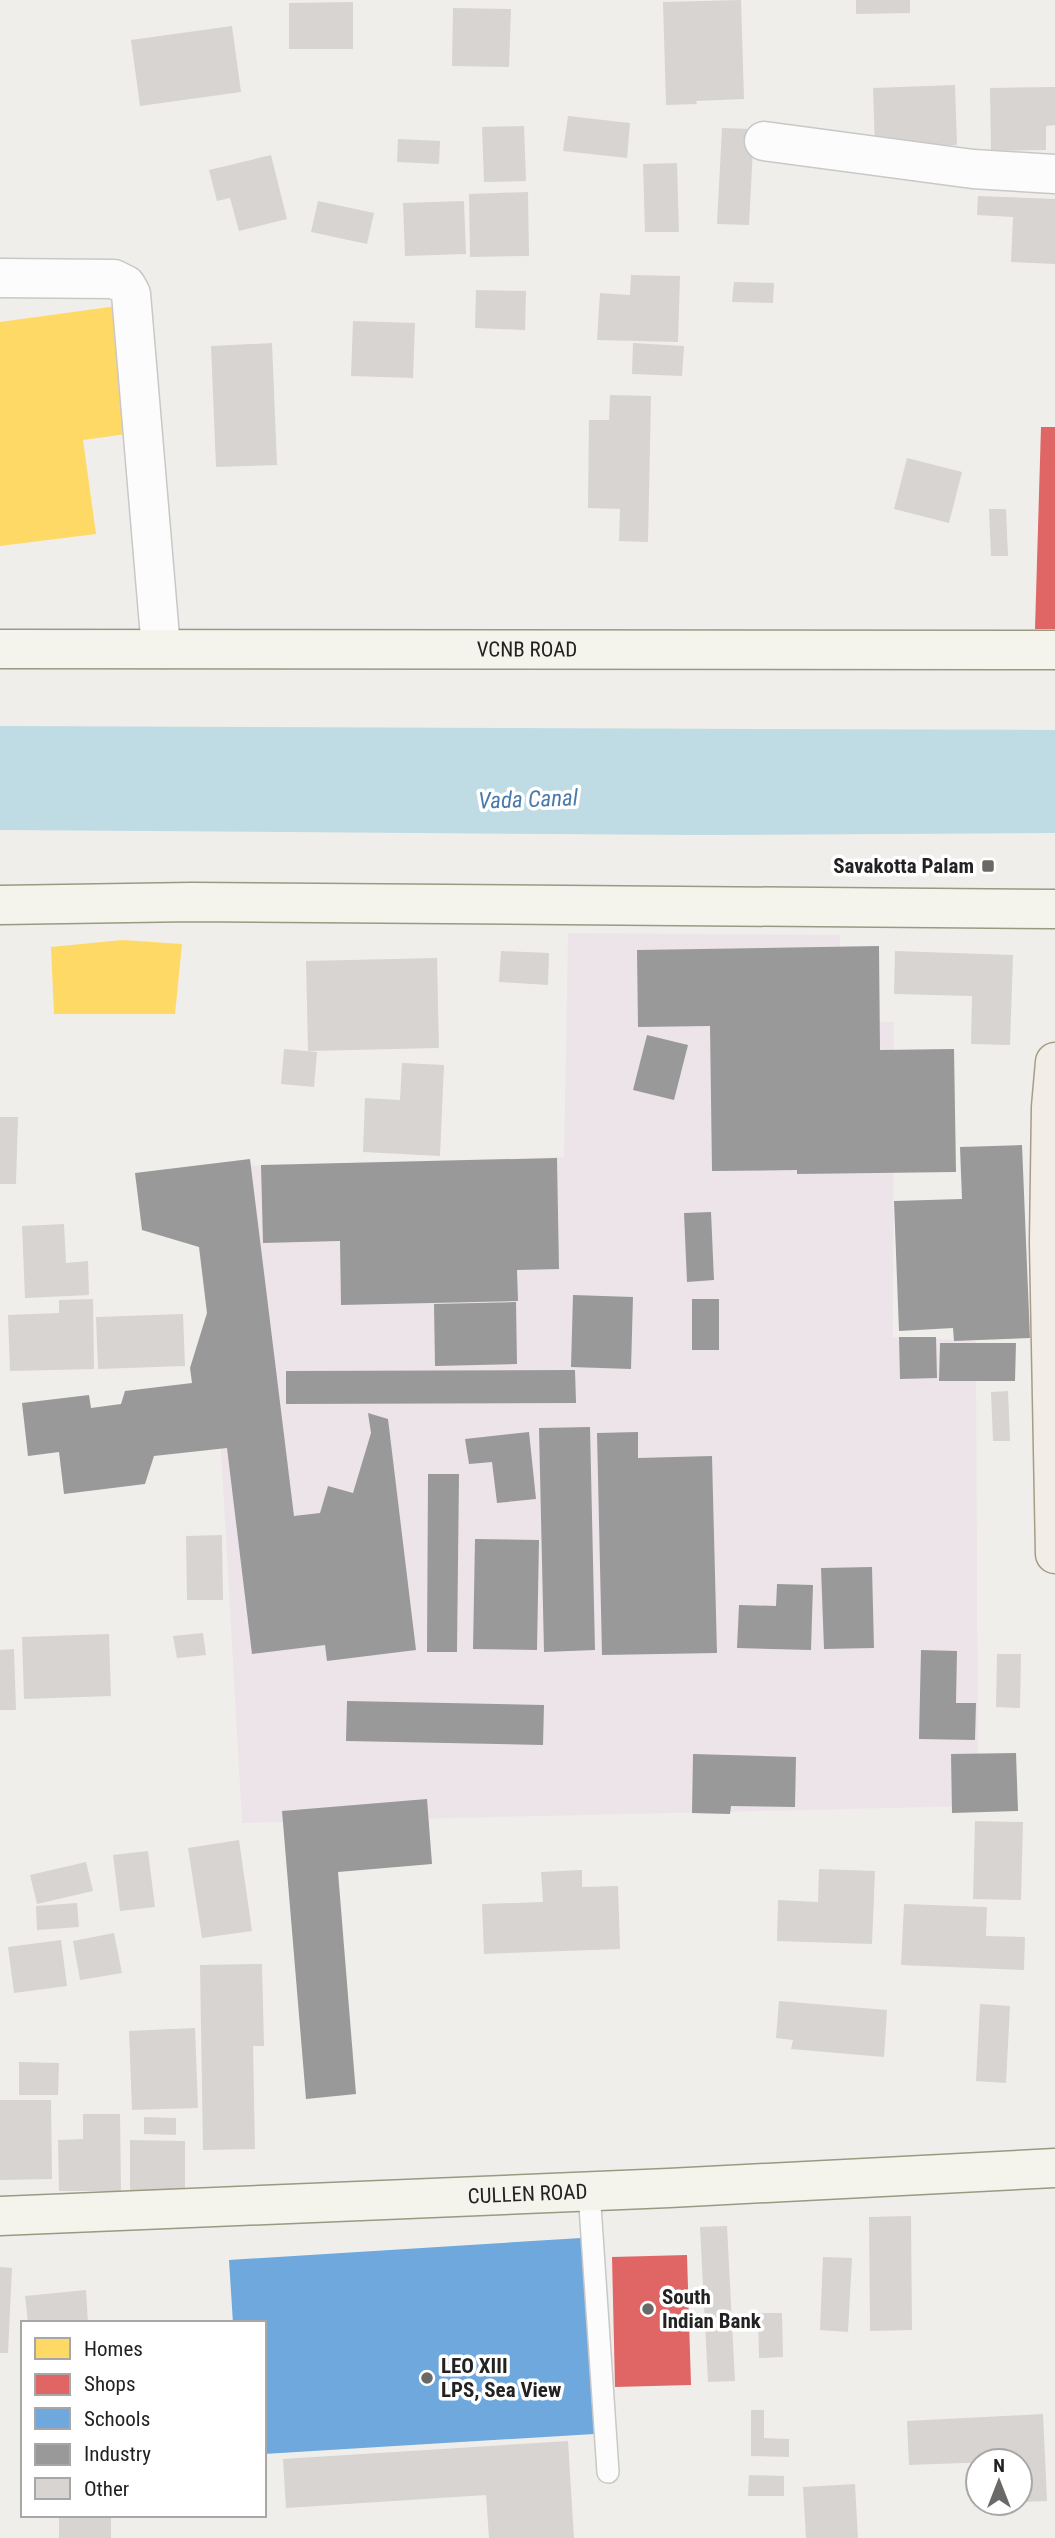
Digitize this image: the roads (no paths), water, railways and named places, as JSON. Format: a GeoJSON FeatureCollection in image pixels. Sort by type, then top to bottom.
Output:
{"type":"FeatureCollection","features":[{"type":"Feature","properties":{"kind":"main road","name":"VCNB ROAD"},"geometry":{"type":"LineString","coordinates":[[0,649],[1055,650]]}},
{"type":"Feature","properties":{"kind":"main road"},"geometry":{"type":"LineString","coordinates":[[0,905],[205,902],[1055,909]]}},
{"type":"Feature","properties":{"kind":"main road"},"geometry":{"type":"LineString","coordinates":[[1055,1062],[1049,1242],[1055,1554]]}},
{"type":"Feature","properties":{"kind":"main road","name":"CULLEN ROAD"},"geometry":{"type":"LineString","coordinates":[[0,2216],[1055,2168]]}},
{"type":"Feature","properties":{"kind":"street"},"geometry":{"type":"LineString","coordinates":[[764,141],[972,169],[1055,174]]}},
{"type":"Feature","properties":{"kind":"street"},"geometry":{"type":"LineString","coordinates":[[0,278],[114,279],[126,285],[131,294],[162,649]]}},
{"type":"Feature","properties":{"kind":"lane"},"geometry":{"type":"LineString","coordinates":[[589,2191],[608,2472]]}},
{"type":"Feature","properties":{"kind":"water","name":"Vada Canal"},"geometry":{"type":"Polygon","coordinates":[[[0,726],[1055,730],[1055,833],[699,835],[0,830],[0,726]]]}},
{"type":"Feature","properties":{"kind":"place","name":"Savakotta Palam"},"geometry":{"type":"Point","coordinates":[988,866]}},
{"type":"Feature","properties":{"kind":"place","name":"South Indian Bank"},"geometry":{"type":"Point","coordinates":[648,2309]}},
{"type":"Feature","properties":{"kind":"place","name":"LEO XIII LPS, Sea View"},"geometry":{"type":"Point","coordinates":[427,2378]}}]}
